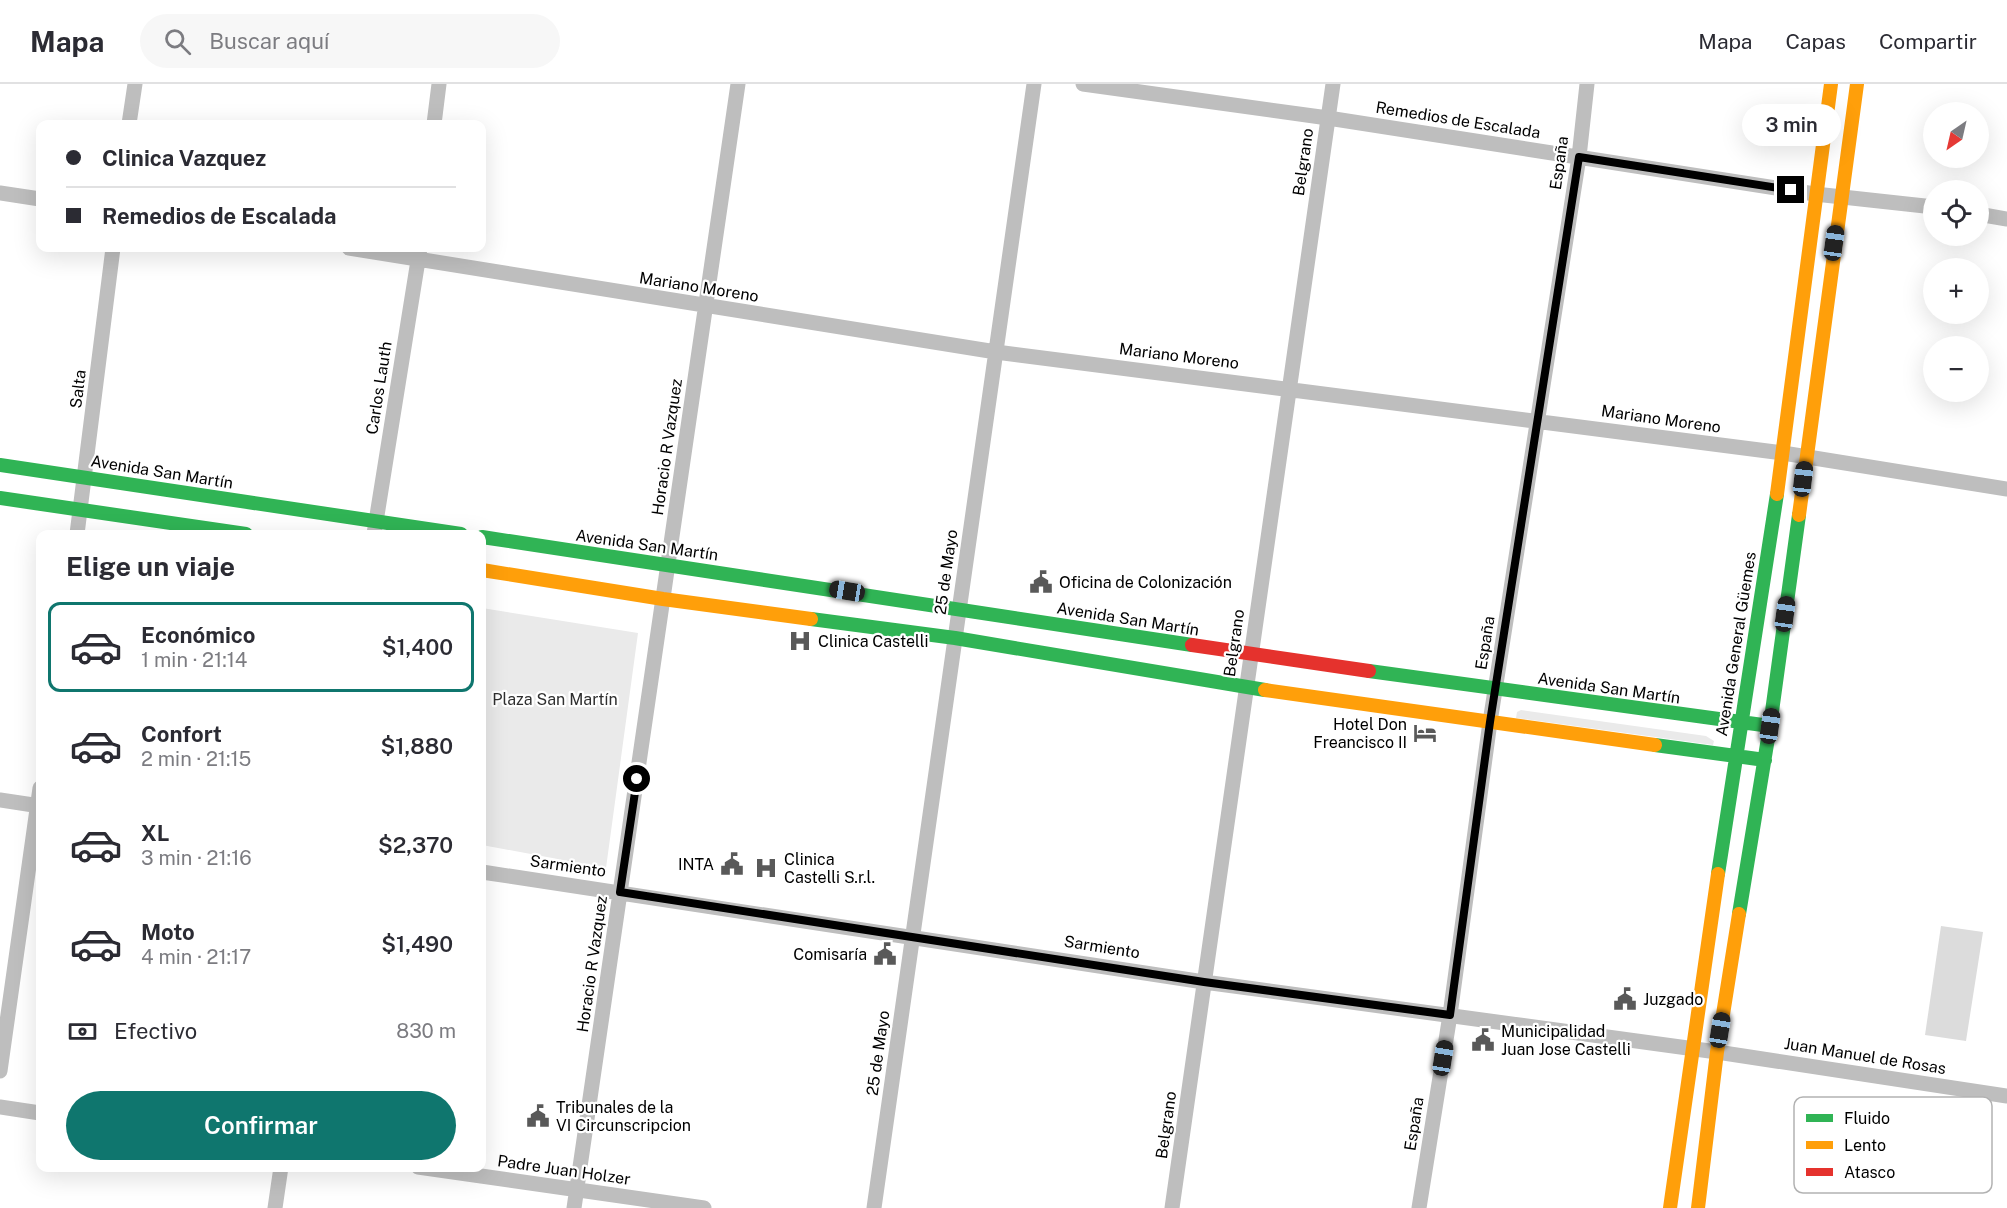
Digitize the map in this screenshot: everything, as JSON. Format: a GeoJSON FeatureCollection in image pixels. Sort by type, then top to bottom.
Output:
{"type":"FeatureCollection","features":[{"type":"Feature","properties":{"kind":"main road","name":"Avenida General Güemes"},"geometry":{"type":"LineString","coordinates":[[1670,1208],[1740,723],[1783,453],[1831,84]]}},
{"type":"Feature","properties":{"kind":"main road"},"geometry":{"type":"LineString","coordinates":[[1698,1208],[1717,1052],[1770,726],[1857,84]]}},
{"type":"Feature","properties":{"kind":"main road","name":"Avenida San Martín"},"geometry":{"type":"LineString","coordinates":[[0,465],[85,477],[375,528],[404,530]]}},
{"type":"Feature","properties":{"kind":"main road"},"geometry":{"type":"LineString","coordinates":[[0,498],[219,530]]}},
{"type":"Feature","properties":{"kind":"main road","name":"Avenida San Martín"},"geometry":{"type":"LineString","coordinates":[[486,538],[960,608],[1251,656],[1770,726]]}},
{"type":"Feature","properties":{"kind":"main road"},"geometry":{"type":"LineString","coordinates":[[486,571],[663,599],[955,638],[1246,687],[1765,760]]}},
{"type":"Feature","properties":{"kind":"street"},"geometry":{"type":"LineString","coordinates":[[130,120],[135,84]]}},
{"type":"Feature","properties":{"kind":"street"},"geometry":{"type":"LineString","coordinates":[[434,120],[439,84]]}},
{"type":"Feature","properties":{"kind":"street","name":"Horacio R Vazquez"},"geometry":{"type":"LineString","coordinates":[[574,1208],[738,84]]}},
{"type":"Feature","properties":{"kind":"street","name":"25 de Mayo"},"geometry":{"type":"LineString","coordinates":[[874,1208],[1034,84]]}},
{"type":"Feature","properties":{"kind":"street","name":"Remedios de Escalada"},"geometry":{"type":"LineString","coordinates":[[1083,84],[1328,118],[1815,194],[1923,206]]}},
{"type":"Feature","properties":{"kind":"street","name":"Belgrano"},"geometry":{"type":"LineString","coordinates":[[1172,1208],[1333,84]]}},
{"type":"Feature","properties":{"kind":"street","name":"España"},"geometry":{"type":"LineString","coordinates":[[1419,1208],[1450,1015],[1490,722],[1579,157],[1587,84]]}},
{"type":"Feature","properties":{"kind":"street"},"geometry":{"type":"LineString","coordinates":[[0,194],[36,198]]}},
{"type":"Feature","properties":{"kind":"street"},"geometry":{"type":"LineString","coordinates":[[1989,216],[2007,219]]}},
{"type":"Feature","properties":{"kind":"street","name":"Salta"},"geometry":{"type":"LineString","coordinates":[[77,530],[113,252]]}},
{"type":"Feature","properties":{"kind":"street","name":"Mariano Moreno"},"geometry":{"type":"LineString","coordinates":[[419,253],[706,306],[996,352],[1783,453],[2007,489]]}},
{"type":"Feature","properties":{"kind":"street","name":"Carlos Lauth"},"geometry":{"type":"LineString","coordinates":[[375,528],[419,253]]}},
{"type":"Feature","properties":{"kind":"street"},"geometry":{"type":"LineString","coordinates":[[0,800],[36,806]]}},
{"type":"Feature","properties":{"kind":"street"},"geometry":{"type":"LineString","coordinates":[[0,1071],[36,826]]}},
{"type":"Feature","properties":{"kind":"street","name":"Sarmiento"},"geometry":{"type":"LineString","coordinates":[[486,873],[1204,982],[1717,1052]]}},
{"type":"Feature","properties":{"kind":"street","name":"Juan Manuel de Rosas"},"geometry":{"type":"LineString","coordinates":[[1717,1052],[2007,1096]]}},
{"type":"Feature","properties":{"kind":"street"},"geometry":{"type":"LineString","coordinates":[[0,1107],[36,1112]]}},
{"type":"Feature","properties":{"kind":"street"},"geometry":{"type":"LineString","coordinates":[[275,1208],[280,1172]]}},
{"type":"Feature","properties":{"kind":"street","name":"Padre Juan Holzer"},"geometry":{"type":"LineString","coordinates":[[453,1172],[704,1208]]}},
{"type":"Feature","properties":{"kind":"green space","name":"Plaza San Martín"},"geometry":{"type":"Polygon","coordinates":[[[486,609],[638,633],[606,868],[486,846],[486,609]]]}},
{"type":"Feature","properties":{"kind":"green space"},"geometry":{"type":"Polygon","coordinates":[[[1521,710],[1706,736],[1714,741],[1713,745],[1516,718],[1517,712],[1521,710]]]}},
{"type":"Feature","properties":{"kind":"building"},"geometry":{"type":"Polygon","coordinates":[[[1941,926],[1983,932],[1966,1041],[1925,1035],[1941,926]]]}},
{"type":"Feature","properties":{"kind":"traffic: fast"},"geometry":{"type":"LineString","coordinates":[[0,465],[434,530]]}},
{"type":"Feature","properties":{"kind":"traffic: fast"},"geometry":{"type":"LineString","coordinates":[[1718,874],[1777,494]]}},
{"type":"Feature","properties":{"kind":"traffic: fast"},"geometry":{"type":"LineString","coordinates":[[0,498],[219,530]]}},
{"type":"Feature","properties":{"kind":"traffic: fast"},"geometry":{"type":"LineString","coordinates":[[1739,914],[1770,726],[1799,515]]}},
{"type":"Feature","properties":{"kind":"traffic: fast"},"geometry":{"type":"LineString","coordinates":[[486,538],[1192,645]]}},
{"type":"Feature","properties":{"kind":"traffic: fast"},"geometry":{"type":"LineString","coordinates":[[811,619],[955,638],[1265,690]]}},
{"type":"Feature","properties":{"kind":"traffic: fast"},"geometry":{"type":"LineString","coordinates":[[1369,671],[1770,726]]}},
{"type":"Feature","properties":{"kind":"traffic: fast"},"geometry":{"type":"LineString","coordinates":[[1655,745],[1765,760]]}},
{"type":"Feature","properties":{"kind":"traffic: slow"},"geometry":{"type":"LineString","coordinates":[[1777,494],[1831,84]]}},
{"type":"Feature","properties":{"kind":"traffic: slow"},"geometry":{"type":"LineString","coordinates":[[1799,515],[1857,84]]}},
{"type":"Feature","properties":{"kind":"traffic: slow"},"geometry":{"type":"LineString","coordinates":[[486,571],[663,599],[811,619]]}},
{"type":"Feature","properties":{"kind":"traffic: slow"},"geometry":{"type":"LineString","coordinates":[[1265,690],[1655,745]]}},
{"type":"Feature","properties":{"kind":"traffic: slow"},"geometry":{"type":"LineString","coordinates":[[1670,1208],[1718,874]]}},
{"type":"Feature","properties":{"kind":"traffic: slow"},"geometry":{"type":"LineString","coordinates":[[1698,1208],[1717,1052],[1739,914]]}},
{"type":"Feature","properties":{"kind":"traffic: jam"},"geometry":{"type":"LineString","coordinates":[[1192,645],[1369,671]]}},
{"type":"Feature","properties":{"kind":"place","name":"Oficina de Colonización"},"geometry":{"type":"Point","coordinates":[1041,582]}},
{"type":"Feature","properties":{"kind":"place","name":"Clinica Castelli"},"geometry":{"type":"Point","coordinates":[800,641]}},
{"type":"Feature","properties":{"kind":"place","name":"Hotel Don Freancisco II"},"geometry":{"type":"Point","coordinates":[1425,733]}},
{"type":"Feature","properties":{"kind":"place","name":"INTA"},"geometry":{"type":"Point","coordinates":[732,864]}},
{"type":"Feature","properties":{"kind":"place","name":"Clinica Castelli S.r.l."},"geometry":{"type":"Point","coordinates":[766,868]}},
{"type":"Feature","properties":{"kind":"place","name":"Comisaría"},"geometry":{"type":"Point","coordinates":[885,954]}},
{"type":"Feature","properties":{"kind":"place","name":"Juzgado"},"geometry":{"type":"Point","coordinates":[1625,999]}},
{"type":"Feature","properties":{"kind":"place","name":"Municipalidad Juan Jose Castelli"},"geometry":{"type":"Point","coordinates":[1483,1040]}},
{"type":"Feature","properties":{"kind":"place","name":"Tribunales de la VI Circunscripcion"},"geometry":{"type":"Point","coordinates":[538,1116]}},
{"type":"Feature","properties":{"kind":"route"},"geometry":{"type":"LineString","coordinates":[[637,779],[620,892],[1204,982],[1450,1015],[1490,722],[1579,157],[1791,190]]}}]}
